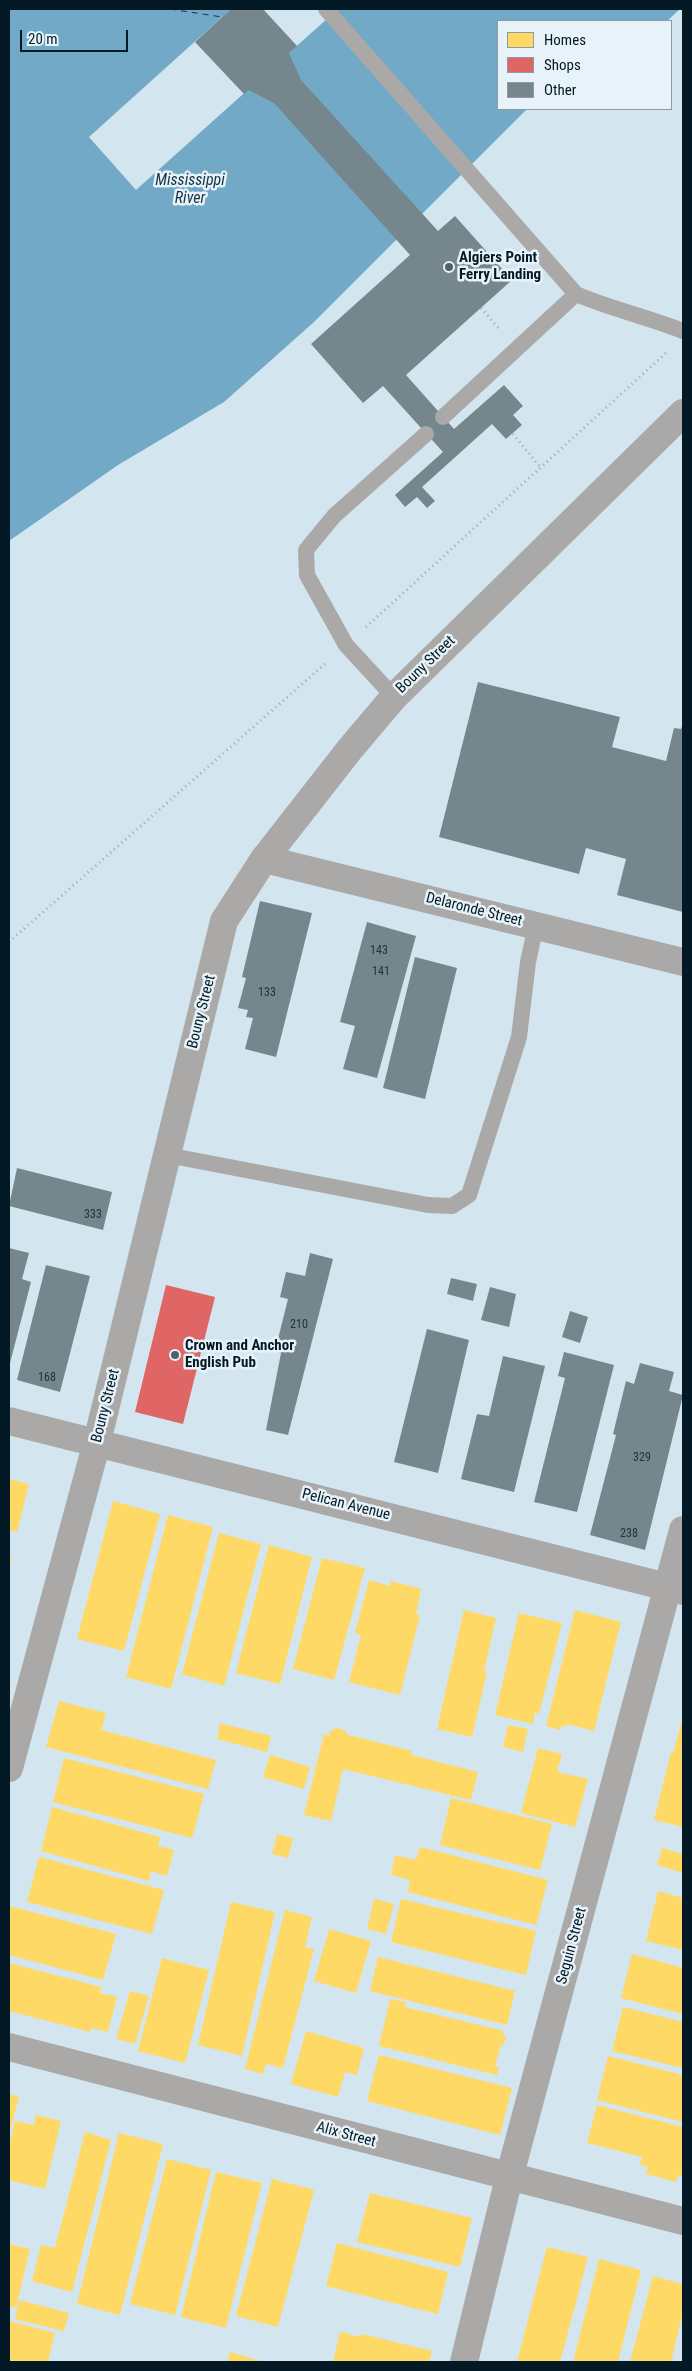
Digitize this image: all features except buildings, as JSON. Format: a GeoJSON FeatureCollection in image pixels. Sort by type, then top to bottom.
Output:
{"type":"FeatureCollection","features":[{"type":"Feature","properties":{"kind":"street","name":"Bouny Street"},"geometry":{"type":"LineString","coordinates":[[9,1768],[97,1442],[224,921],[264,859],[350,749],[394,697],[683,413]]}},
{"type":"Feature","properties":{"kind":"street","name":"Delaronde Street"},"geometry":{"type":"LineString","coordinates":[[264,859],[683,962]]}},
{"type":"Feature","properties":{"kind":"street","name":"Pelican Avenue"},"geometry":{"type":"LineString","coordinates":[[9,1421],[676,1589]]}},
{"type":"Feature","properties":{"kind":"street","name":"Seguin Street"},"geometry":{"type":"LineString","coordinates":[[464,2362],[509,2178],[676,1589],[683,1530]]}},
{"type":"Feature","properties":{"kind":"street","name":"Alix Street"},"geometry":{"type":"LineString","coordinates":[[9,2047],[509,2178],[683,2221]]}},
{"type":"Feature","properties":{"kind":"lane"},"geometry":{"type":"LineString","coordinates":[[326,9],[576,294],[599,304],[646,317],[683,331]]}},
{"type":"Feature","properties":{"kind":"lane"},"geometry":{"type":"LineString","coordinates":[[443,417],[576,294]]}},
{"type":"Feature","properties":{"kind":"lane"},"geometry":{"type":"LineString","coordinates":[[394,697],[346,645],[307,575],[306,550],[334,516],[426,434]]}},
{"type":"Feature","properties":{"kind":"lane"},"geometry":{"type":"LineString","coordinates":[[168,1155],[428,1205],[452,1206],[469,1195],[519,1036],[528,962],[536,925]]}},
{"type":"Feature","properties":{"kind":"path"},"geometry":{"type":"LineString","coordinates":[[513,434],[541,468]]}},
{"type":"Feature","properties":{"kind":"water","name":"Mississippi River"},"geometry":{"type":"Polygon","coordinates":[[[9,9],[680,9],[668,20],[497,20],[497,110],[526,110],[314,322],[224,402],[118,465],[9,541],[9,9]]]}},
{"type":"Feature","properties":{"kind":"pier"},"geometry":{"type":"Polygon","coordinates":[[[231,9],[338,9],[136,190],[89,137],[231,9]]]}},
{"type":"Feature","properties":{"kind":"ferry route"},"geometry":{"type":"LineString","coordinates":[[170,9],[222,17]]}},
{"type":"Feature","properties":{"kind":"place","name":"Algiers Point Ferry Landing"},"geometry":{"type":"Point","coordinates":[449,267]}},
{"type":"Feature","properties":{"kind":"place","name":"Crown and Anchor English Pub"},"geometry":{"type":"Point","coordinates":[175,1355]}}]}
